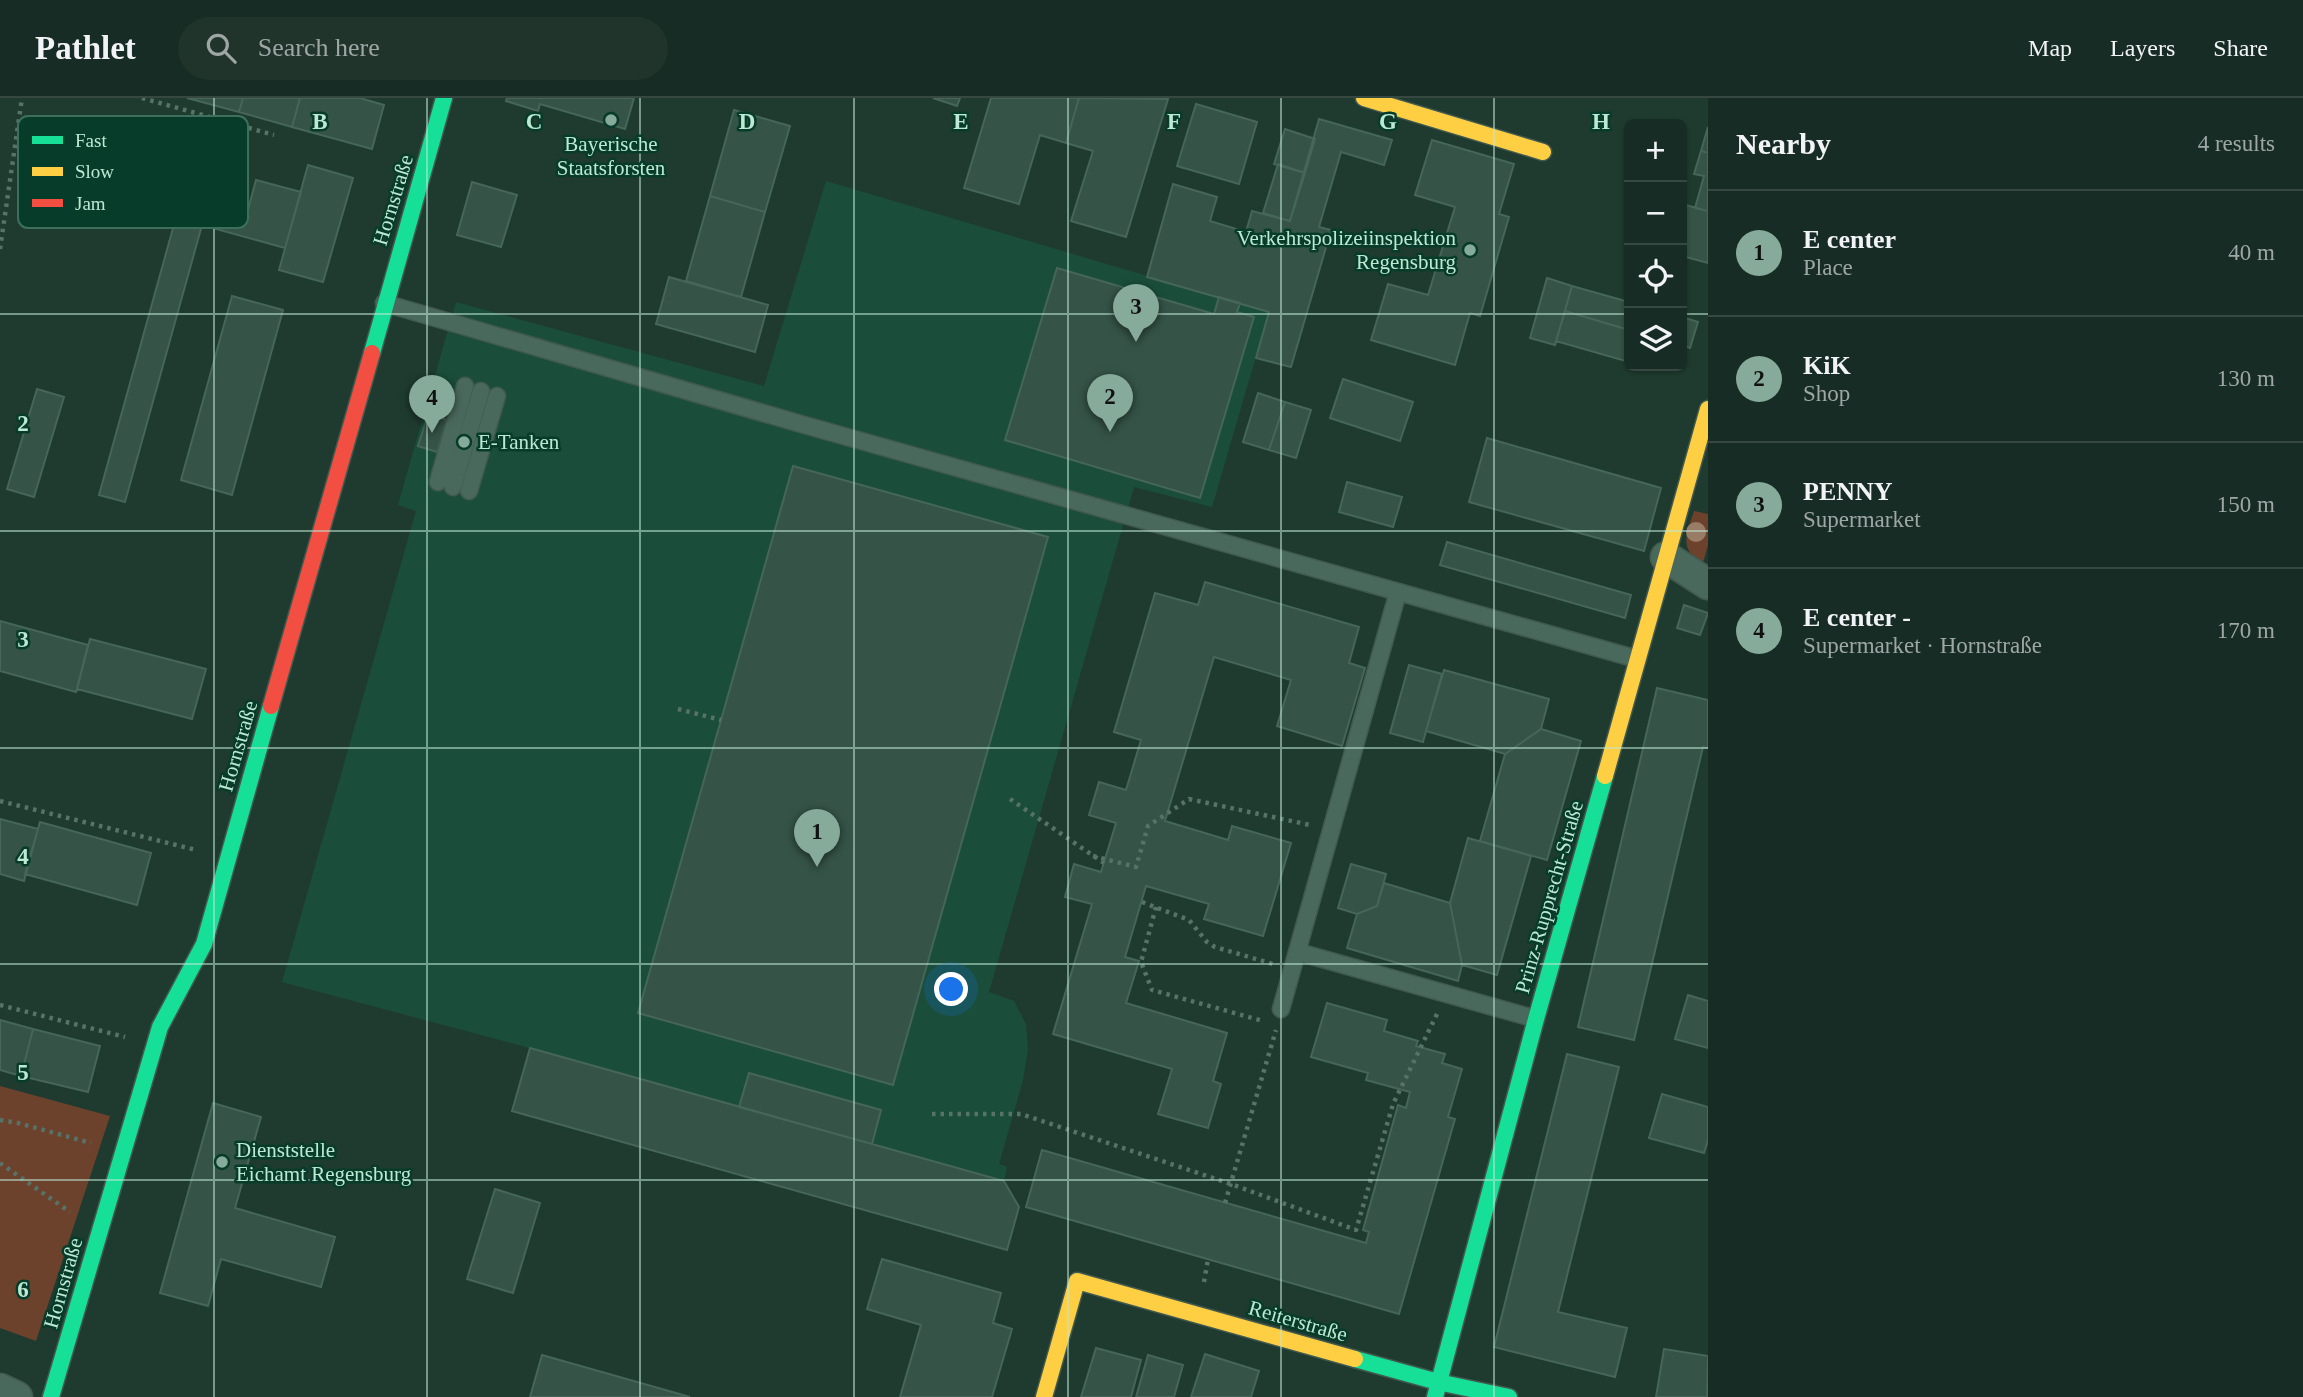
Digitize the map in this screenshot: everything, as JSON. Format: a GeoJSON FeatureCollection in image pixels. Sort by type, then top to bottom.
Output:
{"type":"FeatureCollection","features":[{"type":"Feature","properties":{"kind":"street","name":"Hornstraße"},"geometry":{"type":"LineString","coordinates":[[51,1397],[160,1027],[204,944],[444,98]]}},
{"type":"Feature","properties":{"kind":"street"},"geometry":{"type":"LineString","coordinates":[[1364,98],[1543,152]]}},
{"type":"Feature","properties":{"kind":"street","name":"Prinz-Rupprecht-Straße"},"geometry":{"type":"LineString","coordinates":[[1436,1390],[1536,1019],[1708,409]]}},
{"type":"Feature","properties":{"kind":"street"},"geometry":{"type":"LineString","coordinates":[[1666,557],[1708,584]]}},
{"type":"Feature","properties":{"kind":"street","name":"Reiterstraße"},"geometry":{"type":"LineString","coordinates":[[1044,1397],[1077,1281],[1436,1390],[1508,1397]]}},
{"type":"Feature","properties":{"kind":"street"},"geometry":{"type":"LineString","coordinates":[[0,1390],[17,1397]]}},
{"type":"Feature","properties":{"kind":"lane"},"geometry":{"type":"LineString","coordinates":[[384,303],[801,424],[1637,659]]}},
{"type":"Feature","properties":{"kind":"lane"},"geometry":{"type":"LineString","coordinates":[[453,487],[481,391]]}},
{"type":"Feature","properties":{"kind":"lane"},"geometry":{"type":"LineString","coordinates":[[1282,1009],[1398,592]]}},
{"type":"Feature","properties":{"kind":"lane"},"geometry":{"type":"LineString","coordinates":[[1298,952],[1536,1019]]}},
{"type":"Feature","properties":{"kind":"path"},"geometry":{"type":"LineString","coordinates":[[19,116],[22,98]]}},
{"type":"Feature","properties":{"kind":"path"},"geometry":{"type":"LineString","coordinates":[[142,98],[206,116]]}},
{"type":"Feature","properties":{"kind":"path"},"geometry":{"type":"LineString","coordinates":[[0,249],[18,125]]}},
{"type":"Feature","properties":{"kind":"path"},"geometry":{"type":"LineString","coordinates":[[248,128],[274,135]]}},
{"type":"Feature","properties":{"kind":"path"},"geometry":{"type":"LineString","coordinates":[[678,709],[721,720]]}},
{"type":"Feature","properties":{"kind":"path"},"geometry":{"type":"LineString","coordinates":[[1010,799],[1104,863]]}},
{"type":"Feature","properties":{"kind":"path"},"geometry":{"type":"LineString","coordinates":[[1093,856],[1136,867],[1148,826],[1189,799],[1332,830]]}},
{"type":"Feature","properties":{"kind":"path"},"geometry":{"type":"LineString","coordinates":[[0,801],[229,858]]}},
{"type":"Feature","properties":{"kind":"path"},"geometry":{"type":"LineString","coordinates":[[1142,902],[1189,920],[1207,942],[1215,947],[1293,970]]}},
{"type":"Feature","properties":{"kind":"path"},"geometry":{"type":"LineString","coordinates":[[1156,907],[1141,962],[1152,990],[1277,1026]]}},
{"type":"Feature","properties":{"kind":"path"},"geometry":{"type":"LineString","coordinates":[[932,1114],[1021,1114],[1231,1184],[1356,1230],[1393,1104],[1447,994]]}},
{"type":"Feature","properties":{"kind":"path"},"geometry":{"type":"LineString","coordinates":[[0,1005],[155,1045]]}},
{"type":"Feature","properties":{"kind":"path"},"geometry":{"type":"LineString","coordinates":[[1225,1203],[1282,1009]]}},
{"type":"Feature","properties":{"kind":"path"},"geometry":{"type":"LineString","coordinates":[[0,1120],[97,1145]]}},
{"type":"Feature","properties":{"kind":"path"},"geometry":{"type":"LineString","coordinates":[[0,1163],[100,1232]]}},
{"type":"Feature","properties":{"kind":"shaded area"},"geometry":{"type":"Polygon","coordinates":[[[826,181],[1269,312],[1212,507],[1134,487],[989,992],[1014,1001],[1026,1024],[1028,1050],[1023,1080],[999,1164],[1007,1167],[1004,1181],[530,1048],[282,982],[416,511],[398,505],[456,302],[764,386],[826,181]]]}},
{"type":"Feature","properties":{"kind":"shaded area"},"geometry":{"type":"Polygon","coordinates":[[[1694,511],[1708,514],[1708,545],[1702,566],[1690,552],[1686,540],[1694,511]]]}},
{"type":"Feature","properties":{"kind":"shaded area"},"geometry":{"type":"Polygon","coordinates":[[[0,1086],[110,1116],[36,1341],[0,1328],[0,1086]]]}},
{"type":"Feature","properties":{"kind":"building"},"geometry":{"type":"Polygon","coordinates":[[[187,98],[243,98],[239,112],[187,98]]]}},
{"type":"Feature","properties":{"kind":"building"},"geometry":{"type":"Polygon","coordinates":[[[243,98],[300,98],[292,127],[239,112],[243,98]]]}},
{"type":"Feature","properties":{"kind":"building"},"geometry":{"type":"Polygon","coordinates":[[[300,98],[360,98],[384,105],[372,149],[292,127],[300,98]]]}},
{"type":"Feature","properties":{"kind":"building","name":"Bayerische Staatsforsten"},"geometry":{"type":"Polygon","coordinates":[[[507,98],[634,98],[625,129],[540,104],[538,111],[506,101],[507,98]]]}},
{"type":"Feature","properties":{"kind":"building"},"geometry":{"type":"Polygon","coordinates":[[[933,98],[960,98],[957,106],[933,98]]]}},
{"type":"Feature","properties":{"kind":"building"},"geometry":{"type":"Polygon","coordinates":[[[991,98],[1079,98],[1066,143],[1040,135],[1019,204],[964,188],[991,98]]]}},
{"type":"Feature","properties":{"kind":"building"},"geometry":{"type":"Polygon","coordinates":[[[1079,98],[1168,99],[1126,237],[1071,221],[1093,151],[1066,143],[1079,98]]]}},
{"type":"Feature","properties":{"kind":"building"},"geometry":{"type":"Polygon","coordinates":[[[1196,104],[1257,122],[1239,184],[1177,166],[1196,104]]]}},
{"type":"Feature","properties":{"kind":"building"},"geometry":{"type":"Polygon","coordinates":[[[734,110],[790,126],[765,212],[710,196],[734,110]]]}},
{"type":"Feature","properties":{"kind":"building"},"geometry":{"type":"Polygon","coordinates":[[[1319,119],[1392,140],[1384,165],[1341,152],[1319,227],[1331,230],[1291,367],[1256,358],[1269,312],[1147,277],[1173,184],[1217,197],[1210,221],[1246,232],[1252,211],[1290,221],[1319,119]]]}},
{"type":"Feature","properties":{"kind":"building"},"geometry":{"type":"Polygon","coordinates":[[[1708,127],[1708,153],[1701,151],[1708,127]]]}},
{"type":"Feature","properties":{"kind":"building"},"geometry":{"type":"Polygon","coordinates":[[[1285,129],[1315,139],[1305,173],[1274,164],[1285,129]]]}},
{"type":"Feature","properties":{"kind":"building","name":"Verkehrspolizeiinspektion Regensburg"},"geometry":{"type":"Polygon","coordinates":[[[1432,140],[1514,164],[1499,214],[1509,217],[1480,316],[1470,313],[1455,365],[1371,340],[1388,284],[1428,295],[1455,207],[1415,195],[1432,140]]]}},
{"type":"Feature","properties":{"kind":"building"},"geometry":{"type":"Polygon","coordinates":[[[1701,151],[1708,153],[1708,211],[1695,208],[1704,176],[1694,174],[1701,151]]]}},
{"type":"Feature","properties":{"kind":"building"},"geometry":{"type":"Polygon","coordinates":[[[1278,164],[1305,173],[1290,221],[1263,213],[1278,164]]]}},
{"type":"Feature","properties":{"kind":"building"},"geometry":{"type":"Polygon","coordinates":[[[308,165],[353,178],[323,282],[279,270],[308,165]]]}},
{"type":"Feature","properties":{"kind":"building"},"geometry":{"type":"Polygon","coordinates":[[[256,180],[301,192],[285,248],[213,228],[248,228],[248,210],[256,180]]]}},
{"type":"Feature","properties":{"kind":"building"},"geometry":{"type":"Polygon","coordinates":[[[472,182],[517,195],[501,247],[457,235],[472,182]]]}},
{"type":"Feature","properties":{"kind":"building"},"geometry":{"type":"Polygon","coordinates":[[[710,196],[765,212],[741,297],[686,281],[710,196]]]}},
{"type":"Feature","properties":{"kind":"building"},"geometry":{"type":"Polygon","coordinates":[[[1687,205],[1708,211],[1708,263],[1687,257],[1687,205]]]}},
{"type":"Feature","properties":{"kind":"building"},"geometry":{"type":"Polygon","coordinates":[[[173,228],[201,228],[125,502],[99,495],[173,228]]]}},
{"type":"Feature","properties":{"kind":"building"},"geometry":{"type":"Polygon","coordinates":[[[1057,268],[1214,314],[1219,297],[1240,303],[1237,312],[1254,317],[1200,498],[1005,440],[1057,268]]]}},
{"type":"Feature","properties":{"kind":"building"},"geometry":{"type":"Polygon","coordinates":[[[669,277],[768,305],[755,352],[656,324],[669,277]]]}},
{"type":"Feature","properties":{"kind":"building"},"geometry":{"type":"Polygon","coordinates":[[[1547,278],[1572,286],[1555,345],[1530,338],[1547,278]]]}},
{"type":"Feature","properties":{"kind":"building"},"geometry":{"type":"Polygon","coordinates":[[[1572,286],[1624,301],[1624,329],[1565,311],[1572,286]]]}},
{"type":"Feature","properties":{"kind":"building"},"geometry":{"type":"Polygon","coordinates":[[[232,296],[283,310],[232,495],[181,480],[232,296]]]}},
{"type":"Feature","properties":{"kind":"building"},"geometry":{"type":"Polygon","coordinates":[[[1565,311],[1624,329],[1624,361],[1556,341],[1565,311]]]}},
{"type":"Feature","properties":{"kind":"building"},"geometry":{"type":"Polygon","coordinates":[[[1687,319],[1698,322],[1690,348],[1687,347],[1687,319]]]}},
{"type":"Feature","properties":{"kind":"building"},"geometry":{"type":"Polygon","coordinates":[[[1343,379],[1413,402],[1400,441],[1330,418],[1343,379]]]}},
{"type":"Feature","properties":{"kind":"building"},"geometry":{"type":"Polygon","coordinates":[[[37,389],[64,397],[34,497],[7,489],[37,389]]]}},
{"type":"Feature","properties":{"kind":"building"},"geometry":{"type":"Polygon","coordinates":[[[1258,393],[1285,402],[1269,450],[1243,442],[1258,393]]]}},
{"type":"Feature","properties":{"kind":"building"},"geometry":{"type":"Polygon","coordinates":[[[1285,402],[1311,410],[1296,458],[1269,450],[1285,402]]]}},
{"type":"Feature","properties":{"kind":"building"},"geometry":{"type":"Polygon","coordinates":[[[428,414],[447,420],[437,452],[418,446],[428,414]]]}},
{"type":"Feature","properties":{"kind":"building"},"geometry":{"type":"Polygon","coordinates":[[[1487,438],[1661,488],[1644,551],[1469,502],[1487,438]]]}},
{"type":"Feature","properties":{"kind":"building"},"geometry":{"type":"Polygon","coordinates":[[[793,466],[1048,537],[893,1085],[638,1013],[793,466]]]}},
{"type":"Feature","properties":{"kind":"building"},"geometry":{"type":"Polygon","coordinates":[[[1347,482],[1402,497],[1393,527],[1339,512],[1347,482]]]}},
{"type":"Feature","properties":{"kind":"building"},"geometry":{"type":"Polygon","coordinates":[[[1447,542],[1631,595],[1625,618],[1440,565],[1447,542]]]}},
{"type":"Feature","properties":{"kind":"building"},"geometry":{"type":"Polygon","coordinates":[[[1205,582],[1359,627],[1349,663],[1365,668],[1342,746],[1277,726],[1291,680],[1214,657],[1165,821],[1228,840],[1232,826],[1291,843],[1263,936],[1204,919],[1209,904],[1146,886],[1125,957],[1139,961],[1126,1003],[1227,1033],[1213,1081],[1221,1084],[1208,1128],[1158,1114],[1172,1069],[1053,1034],[1092,904],[1065,897],[1074,864],[1101,872],[1116,823],[1089,815],[1099,782],[1126,790],[1141,740],[1114,732],[1155,593],[1198,605],[1205,582]]]}},
{"type":"Feature","properties":{"kind":"building"},"geometry":{"type":"Polygon","coordinates":[[[1684,605],[1708,613],[1700,635],[1677,628],[1684,605]]]}},
{"type":"Feature","properties":{"kind":"building"},"geometry":{"type":"Polygon","coordinates":[[[0,621],[88,645],[76,692],[0,671],[0,621]]]}},
{"type":"Feature","properties":{"kind":"building"},"geometry":{"type":"Polygon","coordinates":[[[90,639],[206,669],[192,719],[77,689],[90,639]]]}},
{"type":"Feature","properties":{"kind":"building"},"geometry":{"type":"Polygon","coordinates":[[[1409,665],[1442,674],[1423,742],[1390,733],[1409,665]]]}},
{"type":"Feature","properties":{"kind":"building"},"geometry":{"type":"Polygon","coordinates":[[[1444,670],[1549,699],[1541,729],[1505,754],[1426,731],[1444,670]]]}},
{"type":"Feature","properties":{"kind":"building"},"geometry":{"type":"Polygon","coordinates":[[[1657,688],[1708,700],[1708,748],[1703,747],[1634,1040],[1578,1027],[1657,688]]]}},
{"type":"Feature","properties":{"kind":"building"},"geometry":{"type":"Polygon","coordinates":[[[1541,729],[1581,741],[1547,860],[1480,841],[1505,754],[1541,729]]]}},
{"type":"Feature","properties":{"kind":"building"},"geometry":{"type":"Polygon","coordinates":[[[0,819],[38,829],[24,881],[0,874],[0,819]]]}},
{"type":"Feature","properties":{"kind":"building"},"geometry":{"type":"Polygon","coordinates":[[[40,822],[151,853],[137,905],[25,874],[40,822]]]}},
{"type":"Feature","properties":{"kind":"building"},"geometry":{"type":"Polygon","coordinates":[[[1468,838],[1531,856],[1497,975],[1462,965],[1450,903],[1468,838]]]}},
{"type":"Feature","properties":{"kind":"building"},"geometry":{"type":"Polygon","coordinates":[[[1351,864],[1386,874],[1377,906],[1357,914],[1338,908],[1351,864]]]}},
{"type":"Feature","properties":{"kind":"building"},"geometry":{"type":"Polygon","coordinates":[[[1384,883],[1450,903],[1462,965],[1458,981],[1347,948],[1357,914],[1377,906],[1384,883]]]}},
{"type":"Feature","properties":{"kind":"building"},"geometry":{"type":"Polygon","coordinates":[[[1688,995],[1708,1001],[1708,1048],[1675,1039],[1688,995]]]}},
{"type":"Feature","properties":{"kind":"building"},"geometry":{"type":"Polygon","coordinates":[[[1327,1003],[1387,1020],[1384,1031],[1418,1041],[1416,1046],[1445,1054],[1442,1063],[1462,1069],[1448,1117],[1455,1119],[1399,1314],[1026,1207],[1042,1150],[1366,1243],[1369,1232],[1363,1230],[1398,1105],[1406,1108],[1410,1092],[1366,1080],[1368,1073],[1311,1057],[1327,1003]]]}},
{"type":"Feature","properties":{"kind":"building"},"geometry":{"type":"Polygon","coordinates":[[[0,1020],[33,1029],[21,1076],[0,1070],[0,1020]]]}},
{"type":"Feature","properties":{"kind":"building"},"geometry":{"type":"Polygon","coordinates":[[[33,1029],[100,1046],[88,1092],[21,1076],[33,1029]]]}},
{"type":"Feature","properties":{"kind":"building"},"geometry":{"type":"Polygon","coordinates":[[[530,1048],[1004,1181],[1019,1207],[1007,1250],[512,1111],[530,1048]]]}},
{"type":"Feature","properties":{"kind":"building"},"geometry":{"type":"Polygon","coordinates":[[[1567,1054],[1619,1067],[1558,1312],[1627,1328],[1615,1377],[1494,1347],[1567,1054]]]}},
{"type":"Feature","properties":{"kind":"building"},"geometry":{"type":"Polygon","coordinates":[[[749,1073],[881,1110],[872,1144],[739,1107],[749,1073]]]}},
{"type":"Feature","properties":{"kind":"building"},"geometry":{"type":"Polygon","coordinates":[[[1662,1094],[1708,1107],[1708,1140],[1704,1153],[1649,1138],[1662,1094]]]}},
{"type":"Feature","properties":{"kind":"building","name":"Dienststelle Eichamt Regensburg"},"geometry":{"type":"Polygon","coordinates":[[[213,1103],[261,1117],[235,1208],[335,1237],[321,1287],[221,1259],[208,1306],[160,1293],[213,1103]]]}},
{"type":"Feature","properties":{"kind":"building"},"geometry":{"type":"Polygon","coordinates":[[[495,1189],[540,1203],[513,1293],[467,1279],[495,1189]]]}},
{"type":"Feature","properties":{"kind":"building"},"geometry":{"type":"Polygon","coordinates":[[[882,1259],[1001,1293],[993,1323],[1012,1329],[992,1397],[900,1397],[921,1325],[867,1309],[882,1259]]]}},
{"type":"Feature","properties":{"kind":"building"},"geometry":{"type":"Polygon","coordinates":[[[1096,1348],[1141,1360],[1131,1397],[1081,1397],[1096,1348]]]}},
{"type":"Feature","properties":{"kind":"building"},"geometry":{"type":"Polygon","coordinates":[[[1664,1349],[1708,1356],[1707,1397],[1656,1397],[1664,1349]]]}},
{"type":"Feature","properties":{"kind":"building"},"geometry":{"type":"Polygon","coordinates":[[[1205,1354],[1259,1371],[1251,1397],[1191,1397],[1205,1354]]]}},
{"type":"Feature","properties":{"kind":"building"},"geometry":{"type":"Polygon","coordinates":[[[542,1355],[690,1397],[530,1397],[542,1355]]]}},
{"type":"Feature","properties":{"kind":"building"},"geometry":{"type":"Polygon","coordinates":[[[1148,1355],[1183,1365],[1174,1397],[1136,1397],[1148,1355]]]}},
{"type":"Feature","properties":{"kind":"traffic: fast"},"geometry":{"type":"LineString","coordinates":[[372,353],[444,98]]}},
{"type":"Feature","properties":{"kind":"traffic: fast"},"geometry":{"type":"LineString","coordinates":[[51,1397],[160,1027],[204,944],[271,706]]}},
{"type":"Feature","properties":{"kind":"traffic: fast"},"geometry":{"type":"LineString","coordinates":[[1435,1397],[1536,1019],[1605,776]]}},
{"type":"Feature","properties":{"kind":"traffic: fast"},"geometry":{"type":"LineString","coordinates":[[1355,1359],[1438,1382],[1509,1397]]}},
{"type":"Feature","properties":{"kind":"traffic: slow"},"geometry":{"type":"LineString","coordinates":[[1364,98],[1543,152]]}},
{"type":"Feature","properties":{"kind":"traffic: slow"},"geometry":{"type":"LineString","coordinates":[[1605,776],[1708,409]]}},
{"type":"Feature","properties":{"kind":"traffic: slow"},"geometry":{"type":"LineString","coordinates":[[1044,1397],[1077,1281],[1355,1359]]}},
{"type":"Feature","properties":{"kind":"traffic: jam"},"geometry":{"type":"LineString","coordinates":[[271,706],[372,353]]}},
{"type":"Feature","properties":{"kind":"place","name":"Bayerische Staatsforsten"},"geometry":{"type":"Point","coordinates":[611,120]}},
{"type":"Feature","properties":{"kind":"place","name":"Verkehrspolizeiinspektion Regensburg"},"geometry":{"type":"Point","coordinates":[1470,250]}},
{"type":"Feature","properties":{"kind":"place","name":"PENNY"},"geometry":{"type":"Point","coordinates":[1136,342]}},
{"type":"Feature","properties":{"kind":"place","name":"KiK"},"geometry":{"type":"Point","coordinates":[1110,432]}},
{"type":"Feature","properties":{"kind":"place","name":"E center -"},"geometry":{"type":"Point","coordinates":[432,433]}},
{"type":"Feature","properties":{"kind":"place","name":"E-Tanken"},"geometry":{"type":"Point","coordinates":[464,442]}},
{"type":"Feature","properties":{"kind":"place","name":"E center"},"geometry":{"type":"Point","coordinates":[817,867]}},
{"type":"Feature","properties":{"kind":"place","name":"Dienststelle Eichamt Regensburg"},"geometry":{"type":"Point","coordinates":[222,1162]}}]}
